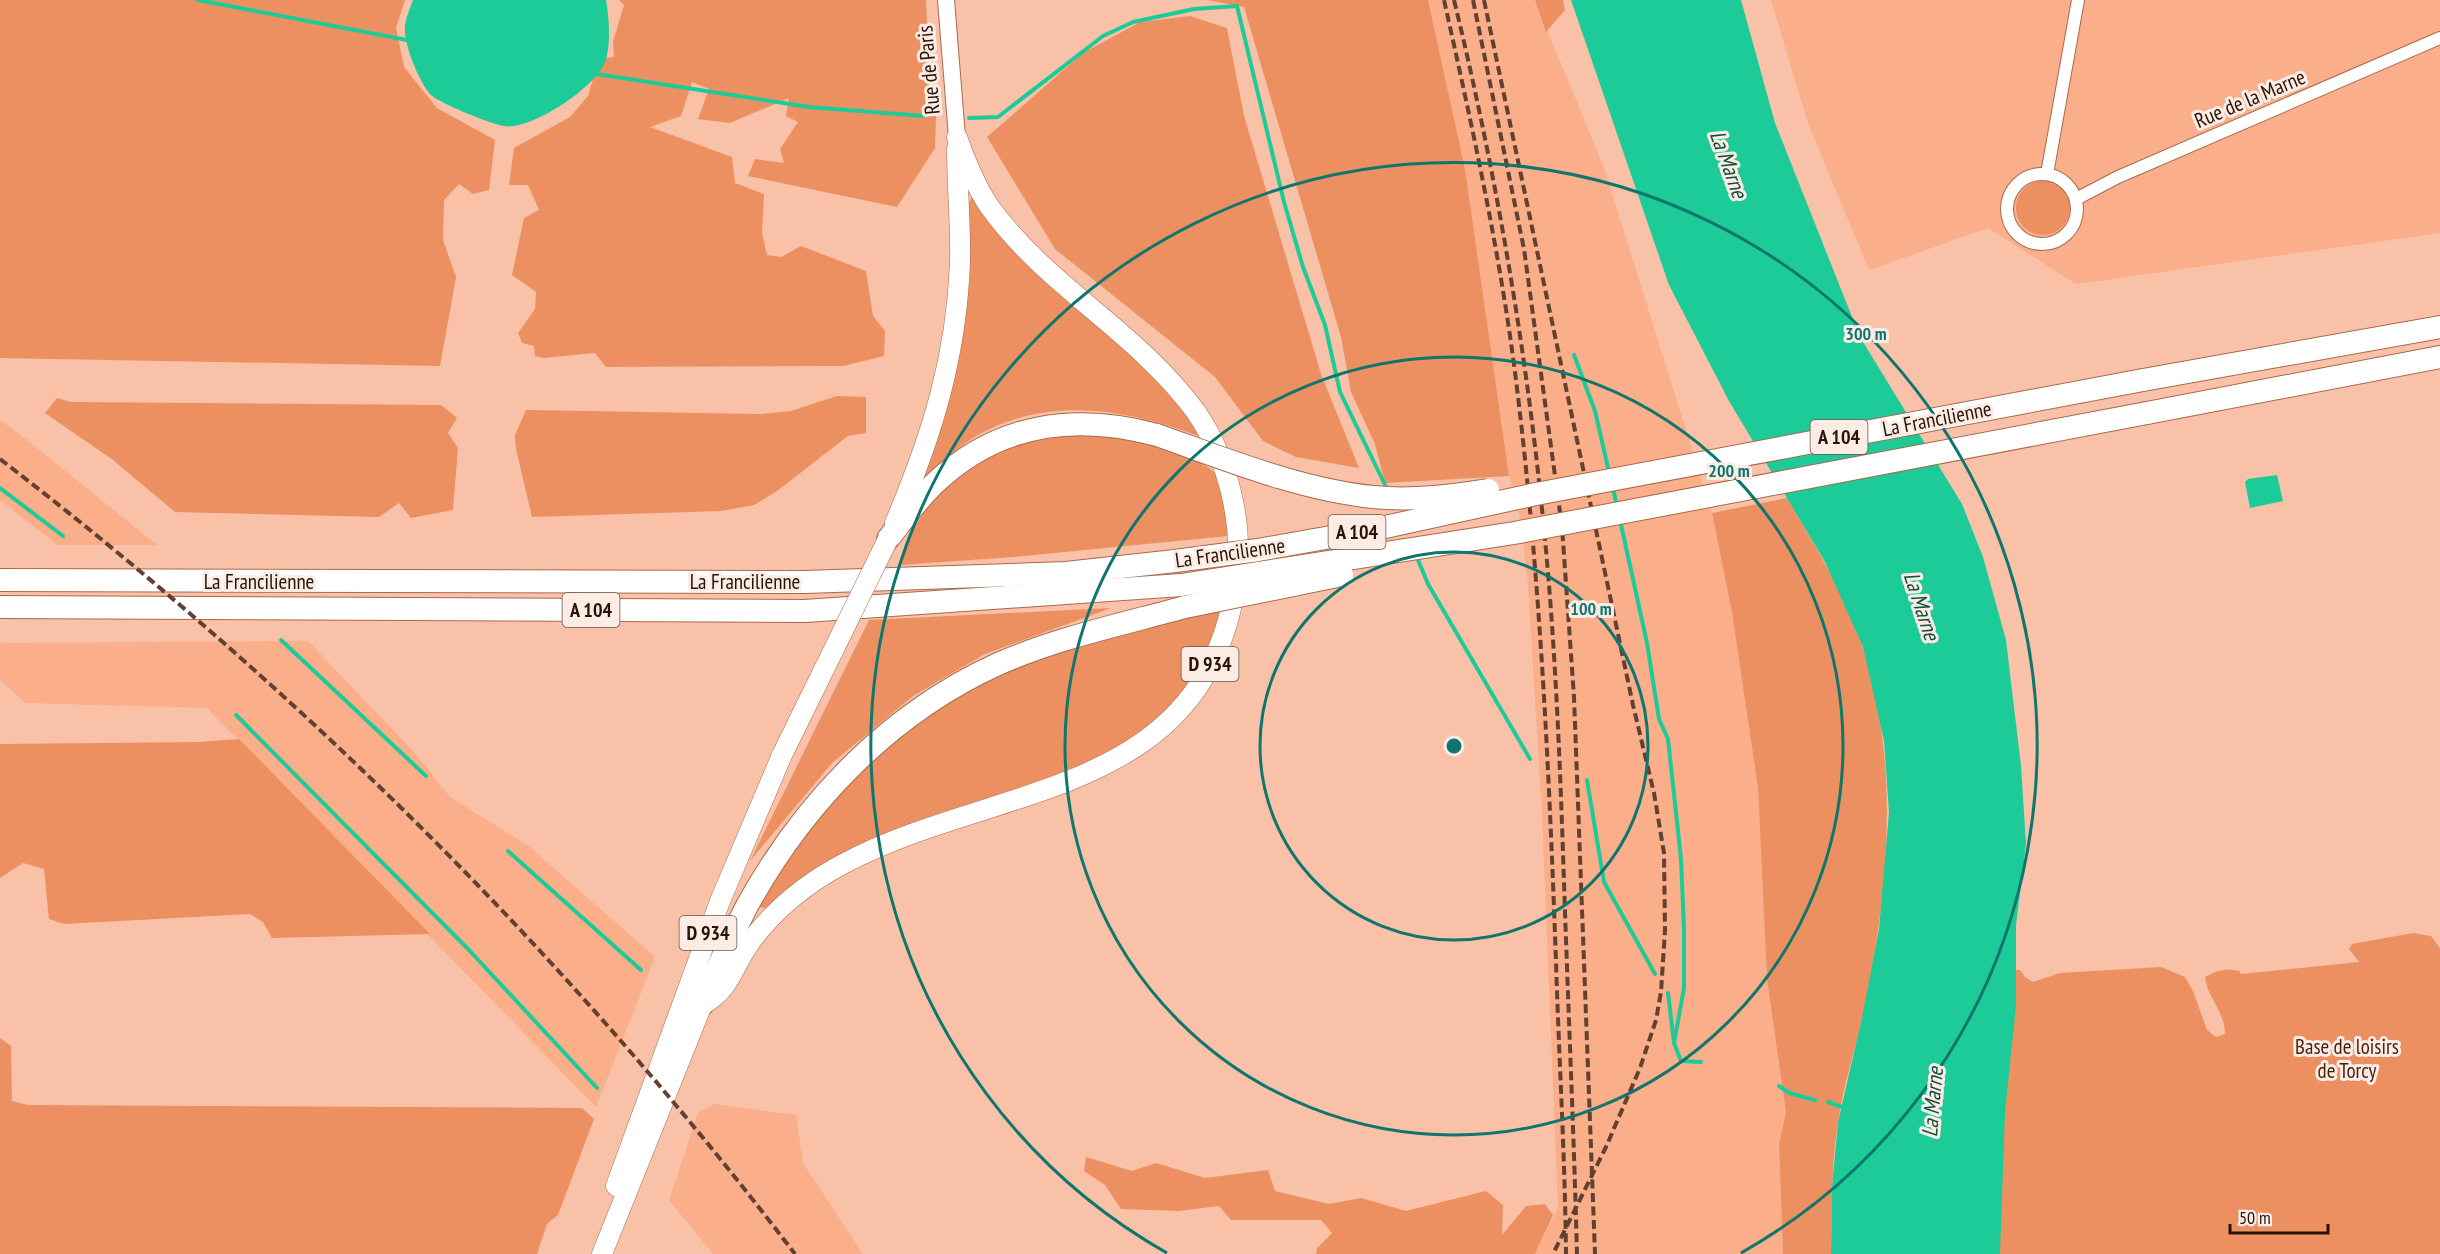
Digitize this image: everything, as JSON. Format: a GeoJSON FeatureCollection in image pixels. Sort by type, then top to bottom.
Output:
{"type":"FeatureCollection","features":[{"type":"Feature","properties":{"kind":"highway","name":"La Francilienne"},"geometry":{"type":"LineString","coordinates":[[0,580],[805,582],[1065,573],[1258,550],[1354,533],[1536,494],[2143,380],[2440,327]]}},
{"type":"Feature","properties":{"kind":"highway","name":"La Francilienne"},"geometry":{"type":"LineString","coordinates":[[0,607],[805,611],[1181,585],[1410,550],[2440,357]]}},
{"type":"Feature","properties":{"kind":"highway"},"geometry":{"type":"LineString","coordinates":[[888,539],[935,483],[993,442],[1035,428],[1076,424],[1107,424],[1157,435],[1255,469],[1373,497],[1451,496],[1506,486],[1536,494]]}},
{"type":"Feature","properties":{"kind":"highway"},"geometry":{"type":"LineString","coordinates":[[702,1005],[747,906],[784,845],[820,799],[858,758],[923,707],[962,682],[1000,663],[1110,627],[1185,607],[1391,564],[1410,550]]}},
{"type":"Feature","properties":{"kind":"main road","name":"Rue de Paris"},"geometry":{"type":"LineString","coordinates":[[946,0],[957,137]]}},
{"type":"Feature","properties":{"kind":"main road","name":"D 934"},"geometry":{"type":"LineString","coordinates":[[591,1254],[720,901],[783,755],[888,539],[920,463],[939,410],[950,358],[960,262],[957,137]]}},
{"type":"Feature","properties":{"kind":"main road","name":"D 934"},"geometry":{"type":"LineString","coordinates":[[602,1254],[702,1005],[719,995],[749,944],[771,916],[802,890],[841,865],[893,840],[932,825],[1056,788],[1103,768],[1143,742],[1178,714],[1199,685],[1219,647],[1232,608],[1239,565],[1230,490],[1224,465],[1197,414],[1157,365],[1101,314],[1049,272],[1015,238],[988,204],[967,165],[957,137]]}},
{"type":"Feature","properties":{"kind":"street"},"geometry":{"type":"LineString","coordinates":[[2047,174],[2078,0]]}},
{"type":"Feature","properties":{"kind":"street","name":"Rue de la Marne"},"geometry":{"type":"LineString","coordinates":[[2076,199],[2118,177],[2440,38]]}},
{"type":"Feature","properties":{"kind":"street"},"geometry":{"type":"LineString","coordinates":[[2035,174],[2047,174],[2066,182],[2076,199],[2078,211],[2076,223],[2060,241],[2048,245],[2036,244],[2015,232],[2007,210],[2008,198],[2024,179],[2035,174]]}},
{"type":"Feature","properties":{"kind":"shaded area"},"geometry":{"type":"Polygon","coordinates":[[[1428,0],[1535,0],[1604,168],[1712,513],[1732,613],[1758,788],[1767,979],[1786,1112],[1779,1144],[1783,1254],[1535,1254],[1558,1208],[1542,814],[1528,584],[1521,522],[1509,476],[1465,169],[1428,0]]]}},
{"type":"Feature","properties":{"kind":"shaded area"},"geometry":{"type":"Polygon","coordinates":[[[1771,0],[2440,0],[2440,233],[2076,284],[1988,228],[1869,270],[1809,126],[1771,0]]]}},
{"type":"Feature","properties":{"kind":"shaded area"},"geometry":{"type":"Polygon","coordinates":[[[0,420],[157,545],[58,545],[0,500],[0,420]]]}},
{"type":"Feature","properties":{"kind":"shaded area"},"geometry":{"type":"Polygon","coordinates":[[[308,641],[413,751],[450,797],[530,847],[655,957],[596,1107],[207,708],[26,703],[0,680],[0,643],[308,641]]]}},
{"type":"Feature","properties":{"kind":"shaded area"},"geometry":{"type":"Polygon","coordinates":[[[714,1104],[796,1115],[803,1163],[863,1254],[713,1254],[669,1200],[698,1113],[714,1104]]]}},
{"type":"Feature","properties":{"kind":"green space"},"geometry":{"type":"Polygon","coordinates":[[[0,0],[405,0],[396,28],[404,67],[437,108],[495,140],[489,190],[473,194],[459,184],[444,200],[443,240],[456,277],[440,366],[0,358],[0,0]]]}},
{"type":"Feature","properties":{"kind":"green space"},"geometry":{"type":"Polygon","coordinates":[[[619,0],[926,0],[930,96],[936,118],[935,148],[897,207],[748,176],[755,159],[784,163],[780,149],[798,122],[786,116],[789,98],[730,123],[698,119],[709,89],[692,82],[681,116],[650,127],[732,157],[735,183],[764,194],[762,233],[767,255],[781,257],[801,246],[866,271],[873,316],[885,331],[884,356],[843,366],[606,367],[595,353],[543,358],[535,356],[534,346],[522,343],[518,333],[535,309],[536,292],[512,275],[524,218],[539,210],[528,185],[509,185],[514,148],[570,117],[588,96],[599,59],[614,57],[613,42],[624,5],[619,0]]]}},
{"type":"Feature","properties":{"kind":"green space"},"geometry":{"type":"Polygon","coordinates":[[[1207,0],[1428,0],[1465,169],[1509,476],[1385,483],[1375,444],[1351,392],[1341,337],[1244,7],[1207,0]]]}},
{"type":"Feature","properties":{"kind":"green space"},"geometry":{"type":"Polygon","coordinates":[[[1535,0],[1563,0],[1565,10],[1546,32],[1535,0]]]}},
{"type":"Feature","properties":{"kind":"green space"},"geometry":{"type":"Polygon","coordinates":[[[1190,16],[1227,28],[1244,116],[1321,374],[1359,468],[1296,457],[1263,441],[1215,377],[1055,249],[987,137],[1083,53],[1140,22],[1190,16]]]}},
{"type":"Feature","properties":{"kind":"green space"},"geometry":{"type":"Polygon","coordinates":[[[2043,181],[2053,183],[2062,189],[2068,198],[2070,208],[2068,218],[2062,227],[2053,233],[2043,235],[2033,233],[2024,227],[2018,218],[2016,208],[2018,198],[2024,189],[2033,183],[2043,181]]]}},
{"type":"Feature","properties":{"kind":"green space"},"geometry":{"type":"Polygon","coordinates":[[[973,196],[1190,415],[1203,438],[1145,419],[1115,413],[1085,410],[1056,411],[1027,416],[998,425],[970,440],[915,488],[952,387],[963,336],[969,202],[973,196]]]}},
{"type":"Feature","properties":{"kind":"green space"},"geometry":{"type":"Polygon","coordinates":[[[837,396],[866,397],[866,433],[848,436],[777,491],[754,505],[721,511],[532,517],[516,449],[515,435],[526,410],[761,414],[791,411],[837,396]]]}},
{"type":"Feature","properties":{"kind":"green space"},"geometry":{"type":"Polygon","coordinates":[[[57,398],[71,402],[441,405],[457,418],[448,433],[458,448],[453,510],[411,518],[399,503],[379,517],[175,512],[113,460],[45,413],[57,398]]]}},
{"type":"Feature","properties":{"kind":"green space"},"geometry":{"type":"Polygon","coordinates":[[[1088,432],[1119,437],[1181,454],[1213,471],[1223,487],[1228,536],[1013,557],[901,565],[908,536],[931,502],[971,467],[1019,438],[1088,432]]]}},
{"type":"Feature","properties":{"kind":"green space"},"geometry":{"type":"Polygon","coordinates":[[[1787,498],[1839,590],[1863,648],[1875,693],[1883,739],[1886,785],[1887,832],[1879,924],[1863,1016],[1838,1122],[1833,1172],[1831,1254],[1783,1254],[1779,1144],[1786,1112],[1767,979],[1758,788],[1732,613],[1712,513],[1787,498]]]}},
{"type":"Feature","properties":{"kind":"green space"},"geometry":{"type":"Polygon","coordinates":[[[1228,603],[1205,658],[1187,689],[1137,734],[1107,753],[1076,768],[942,812],[890,832],[836,861],[769,908],[757,907],[801,837],[858,770],[916,718],[976,682],[1031,660],[1228,603]]]}},
{"type":"Feature","properties":{"kind":"green space"},"geometry":{"type":"Polygon","coordinates":[[[1111,608],[985,654],[913,696],[832,763],[750,861],[869,620],[1111,608]]]}},
{"type":"Feature","properties":{"kind":"green space"},"geometry":{"type":"Polygon","coordinates":[[[239,739],[430,934],[272,938],[263,922],[250,914],[64,924],[49,919],[44,869],[23,863],[0,878],[0,744],[200,742],[239,739]]]}},
{"type":"Feature","properties":{"kind":"green space","name":"Base de loisirs de Torcy"},"geometry":{"type":"Polygon","coordinates":[[[2413,933],[2431,936],[2440,948],[2440,1254],[2000,1254],[1996,1037],[2011,970],[2020,970],[2033,982],[2060,973],[2161,967],[2185,977],[2193,991],[2207,1030],[2216,1037],[2225,1034],[2224,1026],[2205,977],[2226,970],[2239,971],[2241,974],[2359,962],[2349,949],[2352,944],[2413,933]]]}},
{"type":"Feature","properties":{"kind":"green space"},"geometry":{"type":"Polygon","coordinates":[[[0,1038],[11,1046],[12,1101],[28,1105],[582,1108],[594,1119],[558,1215],[547,1224],[537,1254],[0,1254],[0,1038]]]}},
{"type":"Feature","properties":{"kind":"green space"},"geometry":{"type":"Polygon","coordinates":[[[1086,1157],[1132,1171],[1156,1163],[1205,1178],[1268,1170],[1275,1191],[1329,1204],[1361,1198],[1406,1211],[1486,1191],[1503,1205],[1502,1235],[1526,1206],[1545,1204],[1553,1215],[1535,1254],[1316,1254],[1317,1248],[1332,1233],[1321,1220],[1231,1220],[1219,1206],[1179,1211],[1121,1209],[1105,1185],[1084,1171],[1086,1157]]]}},
{"type":"Feature","properties":{"kind":"water"},"geometry":{"type":"Polygon","coordinates":[[[413,0],[606,0],[609,45],[606,59],[601,70],[591,81],[578,93],[547,114],[516,126],[497,124],[465,113],[430,94],[417,71],[405,33],[406,20],[413,0]]]}},
{"type":"Feature","properties":{"kind":"water","name":"La Marne"},"geometry":{"type":"Polygon","coordinates":[[[1571,0],[1741,0],[1775,123],[1860,337],[1962,504],[1983,557],[2006,640],[2021,766],[2026,844],[2016,925],[2016,1006],[2005,1112],[2000,1254],[1831,1254],[1832,1187],[1838,1122],[1862,1018],[1879,929],[1889,812],[1884,741],[1863,647],[1825,562],[1729,401],[1669,285],[1571,0]]]}},
{"type":"Feature","properties":{"kind":"water"},"geometry":{"type":"Polygon","coordinates":[[[2277,475],[2283,501],[2250,508],[2245,482],[2248,479],[2277,475]]]}},
{"type":"Feature","properties":{"kind":"waterway"},"geometry":{"type":"LineString","coordinates":[[198,0],[412,41]]}},
{"type":"Feature","properties":{"kind":"waterway"},"geometry":{"type":"LineString","coordinates":[[969,118],[998,117],[1103,36],[1133,22],[1194,9],[1237,6],[1284,202],[1303,267],[1325,325],[1340,392],[1388,491]]}},
{"type":"Feature","properties":{"kind":"waterway"},"geometry":{"type":"LineString","coordinates":[[590,73],[809,107],[923,116]]}},
{"type":"Feature","properties":{"kind":"waterway"},"geometry":{"type":"LineString","coordinates":[[1574,355],[1595,411],[1609,472]]}},
{"type":"Feature","properties":{"kind":"waterway"},"geometry":{"type":"LineString","coordinates":[[0,488],[63,536]]}},
{"type":"Feature","properties":{"kind":"waterway"},"geometry":{"type":"LineString","coordinates":[[1613,488],[1617,507]]}},
{"type":"Feature","properties":{"kind":"waterway"},"geometry":{"type":"LineString","coordinates":[[1620,520],[1647,643],[1659,719],[1668,739],[1681,859],[1684,988],[1674,1043]]}},
{"type":"Feature","properties":{"kind":"waterway"},"geometry":{"type":"LineString","coordinates":[[1416,555],[1428,584],[1530,759]]}},
{"type":"Feature","properties":{"kind":"waterway"},"geometry":{"type":"LineString","coordinates":[[281,640],[426,776]]}},
{"type":"Feature","properties":{"kind":"waterway"},"geometry":{"type":"LineString","coordinates":[[236,715],[469,950],[597,1088]]}},
{"type":"Feature","properties":{"kind":"waterway"},"geometry":{"type":"LineString","coordinates":[[1587,780],[1604,882],[1655,974]]}},
{"type":"Feature","properties":{"kind":"waterway"},"geometry":{"type":"LineString","coordinates":[[508,851],[641,970]]}},
{"type":"Feature","properties":{"kind":"waterway"},"geometry":{"type":"LineString","coordinates":[[1668,993],[1674,1043],[1681,1061],[1701,1062]]}},
{"type":"Feature","properties":{"kind":"waterway"},"geometry":{"type":"LineString","coordinates":[[1779,1086],[1789,1093],[1815,1100]]}},
{"type":"Feature","properties":{"kind":"waterway"},"geometry":{"type":"LineString","coordinates":[[1828,1102],[1845,1108]]}},
{"type":"Feature","properties":{"kind":"railway"},"geometry":{"type":"LineString","coordinates":[[1444,0],[1494,237],[1516,380],[1524,453],[1537,598],[1550,816],[1566,1254]]}},
{"type":"Feature","properties":{"kind":"railway"},"geometry":{"type":"LineString","coordinates":[[1454,0],[1485,136],[1510,274],[1531,411],[1546,550],[1560,776],[1577,1254]]}},
{"type":"Feature","properties":{"kind":"railway"},"geometry":{"type":"LineString","coordinates":[[1473,0],[1524,249],[1562,527],[1574,697],[1595,1254]]}},
{"type":"Feature","properties":{"kind":"railway"},"geometry":{"type":"LineString","coordinates":[[1484,0],[1633,705],[1654,793],[1664,853],[1665,930],[1661,992],[1656,1020],[1640,1068],[1606,1147],[1553,1254]]}},
{"type":"Feature","properties":{"kind":"railway"},"geometry":{"type":"LineString","coordinates":[[0,459],[111,547],[218,638],[323,733],[424,830],[522,931],[616,1036],[707,1143],[795,1254]]}}]}
